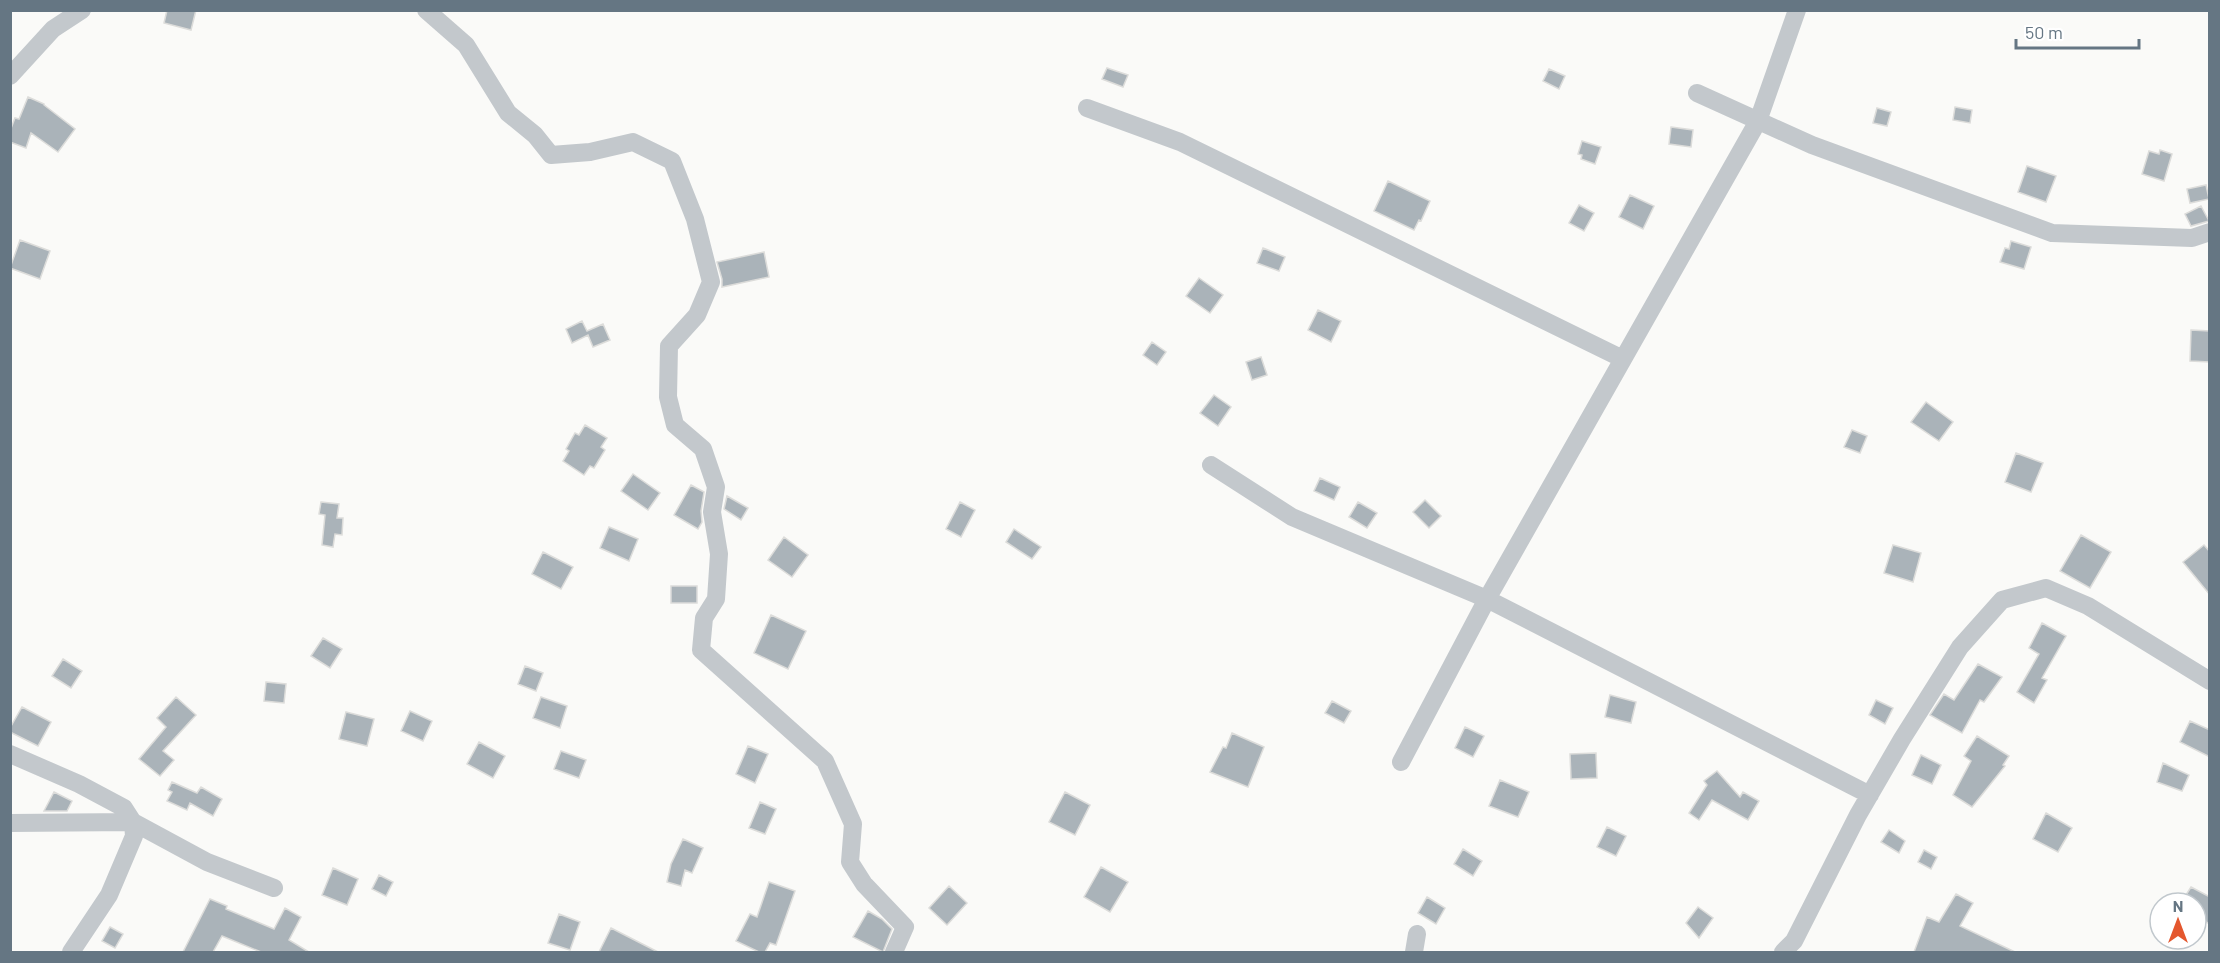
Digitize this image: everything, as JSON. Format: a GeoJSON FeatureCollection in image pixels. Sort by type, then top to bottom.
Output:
{"type":"FeatureCollection","features":[{"type":"Feature","properties":{"kind":"street"},"geometry":{"type":"LineString","coordinates":[[10,76],[53,29],[82,10]]}},
{"type":"Feature","properties":{"kind":"street"},"geometry":{"type":"LineString","coordinates":[[426,10],[466,45],[508,114],[535,135],[550,155],[590,152],[633,142],[672,161],[694,219],[711,282],[697,315],[669,346],[668,397],[675,425],[703,448],[716,486],[712,512],[719,554],[716,599],[704,618],[701,650],[825,762],[853,824],[850,862],[864,884],[905,927],[894,952]]}},
{"type":"Feature","properties":{"kind":"street"},"geometry":{"type":"LineString","coordinates":[[1401,762],[1487,599],[1758,121],[1797,10]]}},
{"type":"Feature","properties":{"kind":"street"},"geometry":{"type":"LineString","coordinates":[[1698,93],[1812,145],[2052,233],[2192,238],[2210,232]]}},
{"type":"Feature","properties":{"kind":"street"},"geometry":{"type":"LineString","coordinates":[[1087,108],[1180,142],[1623,359]]}},
{"type":"Feature","properties":{"kind":"street"},"geometry":{"type":"LineString","coordinates":[[1211,465],[1292,517],[1487,599],[1870,795]]}},
{"type":"Feature","properties":{"kind":"street"},"geometry":{"type":"LineString","coordinates":[[1783,952],[1794,941],[1870,795],[1960,647],[2002,600],[2046,588],[2088,606],[2210,681]]}},
{"type":"Feature","properties":{"kind":"street"},"geometry":{"type":"LineString","coordinates":[[10,753],[79,784],[124,808],[133,822],[134,836],[108,895],[71,952]]}},
{"type":"Feature","properties":{"kind":"street"},"geometry":{"type":"LineString","coordinates":[[10,823],[133,822],[207,862],[274,888]]}},
{"type":"Feature","properties":{"kind":"street"},"geometry":{"type":"LineString","coordinates":[[1414,952],[1417,933]]}},
{"type":"Feature","properties":{"kind":"building"},"geometry":{"type":"Polygon","coordinates":[[[167,10],[196,10],[191,30],[164,23],[167,10]]]}},
{"type":"Feature","properties":{"kind":"building"},"geometry":{"type":"Polygon","coordinates":[[[1107,68],[1128,75],[1123,87],[1102,79],[1107,68]]]}},
{"type":"Feature","properties":{"kind":"building"},"geometry":{"type":"Polygon","coordinates":[[[1549,69],[1565,76],[1559,89],[1543,81],[1549,69]]]}},
{"type":"Feature","properties":{"kind":"building"},"geometry":{"type":"Polygon","coordinates":[[[28,97],[44,104],[75,129],[58,152],[31,133],[26,148],[10,142],[10,131],[15,118],[19,119],[28,97]]]}},
{"type":"Feature","properties":{"kind":"building"},"geometry":{"type":"Polygon","coordinates":[[[1955,107],[1972,110],[1970,123],[1953,120],[1955,107]]]}},
{"type":"Feature","properties":{"kind":"building"},"geometry":{"type":"Polygon","coordinates":[[[1877,108],[1891,112],[1887,126],[1873,123],[1877,108]]]}},
{"type":"Feature","properties":{"kind":"building"},"geometry":{"type":"Polygon","coordinates":[[[1671,127],[1693,130],[1691,147],[1669,144],[1671,127]]]}},
{"type":"Feature","properties":{"kind":"building"},"geometry":{"type":"Polygon","coordinates":[[[1582,141],[1601,147],[1595,164],[1581,159],[1582,155],[1578,154],[1582,141]]]}},
{"type":"Feature","properties":{"kind":"building"},"geometry":{"type":"Polygon","coordinates":[[[2160,150],[2172,154],[2164,181],[2142,174],[2149,151],[2159,154],[2160,150]]]}},
{"type":"Feature","properties":{"kind":"building"},"geometry":{"type":"Polygon","coordinates":[[[2027,166],[2056,176],[2046,202],[2018,192],[2027,166]]]}},
{"type":"Feature","properties":{"kind":"building"},"geometry":{"type":"Polygon","coordinates":[[[1388,181],[1430,201],[1414,230],[1374,211],[1388,181]]]}},
{"type":"Feature","properties":{"kind":"building"},"geometry":{"type":"Polygon","coordinates":[[[2206,185],[2209,199],[2190,203],[2187,189],[2206,185]]]}},
{"type":"Feature","properties":{"kind":"building"},"geometry":{"type":"Polygon","coordinates":[[[1630,195],[1654,206],[1643,229],[1619,217],[1630,195]]]}},
{"type":"Feature","properties":{"kind":"building"},"geometry":{"type":"Polygon","coordinates":[[[1579,205],[1594,213],[1584,231],[1569,223],[1579,205]]]}},
{"type":"Feature","properties":{"kind":"building"},"geometry":{"type":"Polygon","coordinates":[[[2201,206],[2209,221],[2191,226],[2185,214],[2201,206]]]}},
{"type":"Feature","properties":{"kind":"building"},"geometry":{"type":"Polygon","coordinates":[[[20,240],[50,251],[40,279],[10,268],[20,240]]]}},
{"type":"Feature","properties":{"kind":"building"},"geometry":{"type":"Polygon","coordinates":[[[2011,241],[2031,247],[2024,269],[2000,262],[2005,248],[2009,249],[2011,241]]]}},
{"type":"Feature","properties":{"kind":"building"},"geometry":{"type":"Polygon","coordinates":[[[1263,248],[1285,257],[1279,271],[1257,263],[1263,248]]]}},
{"type":"Feature","properties":{"kind":"building"},"geometry":{"type":"Polygon","coordinates":[[[764,252],[769,277],[722,287],[717,262],[764,252]]]}},
{"type":"Feature","properties":{"kind":"building"},"geometry":{"type":"Polygon","coordinates":[[[1199,278],[1223,295],[1210,313],[1186,296],[1199,278]]]}},
{"type":"Feature","properties":{"kind":"building"},"geometry":{"type":"Polygon","coordinates":[[[1318,310],[1341,321],[1331,342],[1308,330],[1318,310]]]}},
{"type":"Feature","properties":{"kind":"building"},"geometry":{"type":"Polygon","coordinates":[[[582,321],[587,331],[603,324],[610,340],[593,347],[588,335],[572,343],[566,329],[582,321]]]}},
{"type":"Feature","properties":{"kind":"building"},"geometry":{"type":"Polygon","coordinates":[[[2191,330],[2210,331],[2210,362],[2190,361],[2191,330]]]}},
{"type":"Feature","properties":{"kind":"building"},"geometry":{"type":"Polygon","coordinates":[[[1152,342],[1166,352],[1157,365],[1143,355],[1152,342]]]}},
{"type":"Feature","properties":{"kind":"building"},"geometry":{"type":"Polygon","coordinates":[[[1261,357],[1267,375],[1252,380],[1246,362],[1261,357]]]}},
{"type":"Feature","properties":{"kind":"building"},"geometry":{"type":"Polygon","coordinates":[[[1214,395],[1231,407],[1218,426],[1200,413],[1214,395]]]}},
{"type":"Feature","properties":{"kind":"building"},"geometry":{"type":"Polygon","coordinates":[[[1926,402],[1953,422],[1939,441],[1911,422],[1926,402]]]}},
{"type":"Feature","properties":{"kind":"building"},"geometry":{"type":"Polygon","coordinates":[[[585,425],[607,438],[601,447],[605,450],[594,468],[590,466],[584,475],[563,461],[569,451],[566,449],[575,433],[579,435],[585,425]]]}},
{"type":"Feature","properties":{"kind":"building"},"geometry":{"type":"Polygon","coordinates":[[[1852,430],[1867,436],[1860,453],[1844,447],[1852,430]]]}},
{"type":"Feature","properties":{"kind":"building"},"geometry":{"type":"Polygon","coordinates":[[[2016,453],[2043,463],[2031,492],[2005,482],[2016,453]]]}},
{"type":"Feature","properties":{"kind":"building"},"geometry":{"type":"Polygon","coordinates":[[[633,474],[660,493],[648,510],[621,491],[633,474]]]}},
{"type":"Feature","properties":{"kind":"building"},"geometry":{"type":"Polygon","coordinates":[[[1320,478],[1340,487],[1334,500],[1314,491],[1320,478]]]}},
{"type":"Feature","properties":{"kind":"building"},"geometry":{"type":"Polygon","coordinates":[[[691,485],[704,492],[702,522],[698,529],[674,515],[691,485]]]}},
{"type":"Feature","properties":{"kind":"building"},"geometry":{"type":"Polygon","coordinates":[[[727,496],[748,508],[741,520],[724,509],[727,496]]]}},
{"type":"Feature","properties":{"kind":"building"},"geometry":{"type":"Polygon","coordinates":[[[1425,500],[1441,516],[1429,528],[1413,512],[1425,500]]]}},
{"type":"Feature","properties":{"kind":"building"},"geometry":{"type":"Polygon","coordinates":[[[321,502],[339,504],[337,518],[343,518],[342,535],[335,534],[333,547],[322,545],[325,515],[319,514],[321,502]]]}},
{"type":"Feature","properties":{"kind":"building"},"geometry":{"type":"Polygon","coordinates":[[[960,502],[975,510],[961,537],[946,529],[960,502]]]}},
{"type":"Feature","properties":{"kind":"building"},"geometry":{"type":"Polygon","coordinates":[[[1358,502],[1377,513],[1367,528],[1349,517],[1358,502]]]}},
{"type":"Feature","properties":{"kind":"building"},"geometry":{"type":"Polygon","coordinates":[[[609,527],[638,539],[629,561],[600,548],[609,527]]]}},
{"type":"Feature","properties":{"kind":"building"},"geometry":{"type":"Polygon","coordinates":[[[1014,529],[1041,547],[1032,559],[1006,542],[1014,529]]]}},
{"type":"Feature","properties":{"kind":"building"},"geometry":{"type":"Polygon","coordinates":[[[2081,535],[2111,552],[2090,588],[2060,571],[2081,535]]]}},
{"type":"Feature","properties":{"kind":"building"},"geometry":{"type":"Polygon","coordinates":[[[784,537],[808,555],[792,577],[768,560],[784,537]]]}},
{"type":"Feature","properties":{"kind":"building"},"geometry":{"type":"Polygon","coordinates":[[[1893,545],[1921,553],[1913,582],[1884,573],[1893,545]]]}},
{"type":"Feature","properties":{"kind":"building"},"geometry":{"type":"Polygon","coordinates":[[[2204,545],[2210,552],[2210,595],[2183,562],[2204,545]]]}},
{"type":"Feature","properties":{"kind":"building"},"geometry":{"type":"Polygon","coordinates":[[[543,552],[573,567],[561,589],[532,574],[543,552]]]}},
{"type":"Feature","properties":{"kind":"building"},"geometry":{"type":"Polygon","coordinates":[[[671,586],[697,586],[697,603],[671,603],[671,586]]]}},
{"type":"Feature","properties":{"kind":"building"},"geometry":{"type":"Polygon","coordinates":[[[771,615],[806,631],[788,669],[754,653],[771,615]]]}},
{"type":"Feature","properties":{"kind":"building"},"geometry":{"type":"Polygon","coordinates":[[[2042,623],[2066,636],[2042,678],[2047,680],[2034,703],[2017,692],[2039,654],[2029,648],[2042,623]]]}},
{"type":"Feature","properties":{"kind":"building"},"geometry":{"type":"Polygon","coordinates":[[[323,638],[342,649],[330,668],[311,656],[323,638]]]}},
{"type":"Feature","properties":{"kind":"building"},"geometry":{"type":"Polygon","coordinates":[[[63,659],[82,671],[71,688],[52,676],[63,659]]]}},
{"type":"Feature","properties":{"kind":"building"},"geometry":{"type":"Polygon","coordinates":[[[1978,664],[2002,677],[1984,702],[1980,700],[1962,733],[1930,715],[1944,694],[1954,700],[1978,664]]]}},
{"type":"Feature","properties":{"kind":"building"},"geometry":{"type":"Polygon","coordinates":[[[525,666],[543,673],[536,691],[518,684],[525,666]]]}},
{"type":"Feature","properties":{"kind":"building"},"geometry":{"type":"Polygon","coordinates":[[[266,682],[286,684],[284,703],[264,701],[266,682]]]}},
{"type":"Feature","properties":{"kind":"building"},"geometry":{"type":"Polygon","coordinates":[[[1610,695],[1636,702],[1631,723],[1605,717],[1610,695]]]}},
{"type":"Feature","properties":{"kind":"building"},"geometry":{"type":"Polygon","coordinates":[[[176,697],[196,715],[163,751],[174,760],[160,776],[139,759],[166,727],[157,718],[176,697]]]}},
{"type":"Feature","properties":{"kind":"building"},"geometry":{"type":"Polygon","coordinates":[[[541,697],[567,706],[560,728],[533,718],[541,697]]]}},
{"type":"Feature","properties":{"kind":"building"},"geometry":{"type":"Polygon","coordinates":[[[1876,700],[1893,708],[1885,724],[1869,715],[1876,700]]]}},
{"type":"Feature","properties":{"kind":"building"},"geometry":{"type":"Polygon","coordinates":[[[1332,701],[1351,711],[1344,723],[1325,713],[1332,701]]]}},
{"type":"Feature","properties":{"kind":"building"},"geometry":{"type":"Polygon","coordinates":[[[22,707],[51,722],[38,746],[10,732],[22,707]]]}},
{"type":"Feature","properties":{"kind":"building"},"geometry":{"type":"Polygon","coordinates":[[[410,711],[432,721],[423,741],[401,731],[410,711]]]}},
{"type":"Feature","properties":{"kind":"building"},"geometry":{"type":"Polygon","coordinates":[[[346,712],[374,719],[367,746],[339,739],[346,712]]]}},
{"type":"Feature","properties":{"kind":"building"},"geometry":{"type":"Polygon","coordinates":[[[2190,721],[2210,730],[2210,757],[2180,742],[2190,721]]]}},
{"type":"Feature","properties":{"kind":"building"},"geometry":{"type":"Polygon","coordinates":[[[1465,727],[1484,736],[1473,757],[1455,748],[1465,727]]]}},
{"type":"Feature","properties":{"kind":"building"},"geometry":{"type":"Polygon","coordinates":[[[1232,733],[1264,747],[1248,787],[1210,772],[1223,747],[1226,748],[1232,733]]]}},
{"type":"Feature","properties":{"kind":"building"},"geometry":{"type":"Polygon","coordinates":[[[1977,736],[2009,756],[2003,765],[2005,766],[1972,807],[1953,795],[1971,761],[1964,756],[1977,736]]]}},
{"type":"Feature","properties":{"kind":"building"},"geometry":{"type":"Polygon","coordinates":[[[479,742],[505,756],[493,778],[467,764],[479,742]]]}},
{"type":"Feature","properties":{"kind":"building"},"geometry":{"type":"Polygon","coordinates":[[[748,746],[768,754],[755,783],[736,774],[748,746]]]}},
{"type":"Feature","properties":{"kind":"building"},"geometry":{"type":"Polygon","coordinates":[[[561,751],[586,760],[579,778],[554,769],[561,751]]]}},
{"type":"Feature","properties":{"kind":"building"},"geometry":{"type":"Polygon","coordinates":[[[1596,753],[1597,778],[1571,779],[1570,754],[1596,753]]]}},
{"type":"Feature","properties":{"kind":"building"},"geometry":{"type":"Polygon","coordinates":[[[1921,755],[1941,765],[1932,784],[1912,775],[1921,755]]]}},
{"type":"Feature","properties":{"kind":"building"},"geometry":{"type":"Polygon","coordinates":[[[2163,763],[2189,775],[2182,791],[2157,782],[2163,763]]]}},
{"type":"Feature","properties":{"kind":"building"},"geometry":{"type":"Polygon","coordinates":[[[1717,771],[1740,797],[1743,792],[1759,801],[1748,820],[1712,800],[1699,820],[1689,813],[1707,785],[1704,781],[1717,771]]]}},
{"type":"Feature","properties":{"kind":"building"},"geometry":{"type":"Polygon","coordinates":[[[1500,780],[1529,792],[1518,817],[1489,806],[1500,780]]]}},
{"type":"Feature","properties":{"kind":"building"},"geometry":{"type":"Polygon","coordinates":[[[172,782],[197,793],[201,787],[222,799],[213,816],[190,803],[187,810],[167,801],[172,792],[168,790],[172,782]]]}},
{"type":"Feature","properties":{"kind":"building"},"geometry":{"type":"Polygon","coordinates":[[[54,792],[72,801],[67,811],[44,811],[54,792]]]}},
{"type":"Feature","properties":{"kind":"building"},"geometry":{"type":"Polygon","coordinates":[[[1065,792],[1090,805],[1075,835],[1049,822],[1065,792]]]}},
{"type":"Feature","properties":{"kind":"building"},"geometry":{"type":"Polygon","coordinates":[[[760,802],[776,809],[765,834],[749,828],[760,802]]]}},
{"type":"Feature","properties":{"kind":"building"},"geometry":{"type":"Polygon","coordinates":[[[2046,813],[2072,828],[2058,852],[2033,839],[2046,813]]]}},
{"type":"Feature","properties":{"kind":"building"},"geometry":{"type":"Polygon","coordinates":[[[1607,827],[1626,836],[1616,856],[1597,847],[1607,827]]]}},
{"type":"Feature","properties":{"kind":"building"},"geometry":{"type":"Polygon","coordinates":[[[1889,830],[1905,841],[1899,853],[1881,842],[1889,830]]]}},
{"type":"Feature","properties":{"kind":"building"},"geometry":{"type":"Polygon","coordinates":[[[683,839],[703,848],[692,873],[685,870],[681,886],[667,882],[671,864],[683,839]]]}},
{"type":"Feature","properties":{"kind":"building"},"geometry":{"type":"Polygon","coordinates":[[[1463,849],[1482,861],[1473,876],[1454,864],[1463,849]]]}},
{"type":"Feature","properties":{"kind":"building"},"geometry":{"type":"Polygon","coordinates":[[[1924,850],[1937,857],[1931,869],[1918,862],[1924,850]]]}},
{"type":"Feature","properties":{"kind":"building"},"geometry":{"type":"Polygon","coordinates":[[[1101,867],[1128,882],[1110,912],[1084,897],[1101,867]]]}},
{"type":"Feature","properties":{"kind":"building"},"geometry":{"type":"Polygon","coordinates":[[[333,868],[358,879],[347,905],[322,895],[333,868]]]}},
{"type":"Feature","properties":{"kind":"building"},"geometry":{"type":"Polygon","coordinates":[[[379,875],[393,882],[386,896],[372,889],[379,875]]]}},
{"type":"Feature","properties":{"kind":"building"},"geometry":{"type":"Polygon","coordinates":[[[769,882],[795,891],[776,945],[770,943],[765,952],[759,952],[736,941],[750,914],[757,917],[769,882]]]}},
{"type":"Feature","properties":{"kind":"building"},"geometry":{"type":"Polygon","coordinates":[[[949,886],[967,903],[947,925],[929,908],[949,886]]]}},
{"type":"Feature","properties":{"kind":"building"},"geometry":{"type":"Polygon","coordinates":[[[1956,894],[1973,903],[1960,926],[2015,952],[1914,952],[1927,917],[1939,922],[1956,894]]]}},
{"type":"Feature","properties":{"kind":"building"},"geometry":{"type":"Polygon","coordinates":[[[2208,896],[2210,897],[2210,924],[2208,923],[2208,896]]]}},
{"type":"Feature","properties":{"kind":"building"},"geometry":{"type":"Polygon","coordinates":[[[1427,897],[1445,908],[1436,924],[1418,913],[1427,897]]]}},
{"type":"Feature","properties":{"kind":"building"},"geometry":{"type":"Polygon","coordinates":[[[210,899],[227,906],[226,909],[274,929],[285,908],[301,917],[289,940],[309,952],[261,952],[222,936],[213,952],[183,952],[210,899]]]}},
{"type":"Feature","properties":{"kind":"building"},"geometry":{"type":"Polygon","coordinates":[[[1698,907],[1713,918],[1699,938],[1686,923],[1698,907]]]}},
{"type":"Feature","properties":{"kind":"building"},"geometry":{"type":"Polygon","coordinates":[[[868,911],[882,919],[892,929],[883,952],[853,937],[868,911]]]}},
{"type":"Feature","properties":{"kind":"building"},"geometry":{"type":"Polygon","coordinates":[[[559,914],[580,922],[570,950],[548,943],[559,914]]]}},
{"type":"Feature","properties":{"kind":"building"},"geometry":{"type":"Polygon","coordinates":[[[110,927],[123,934],[115,948],[102,941],[110,927]]]}},
{"type":"Feature","properties":{"kind":"building"},"geometry":{"type":"Polygon","coordinates":[[[611,928],[658,952],[599,952],[611,928]]]}}]}
